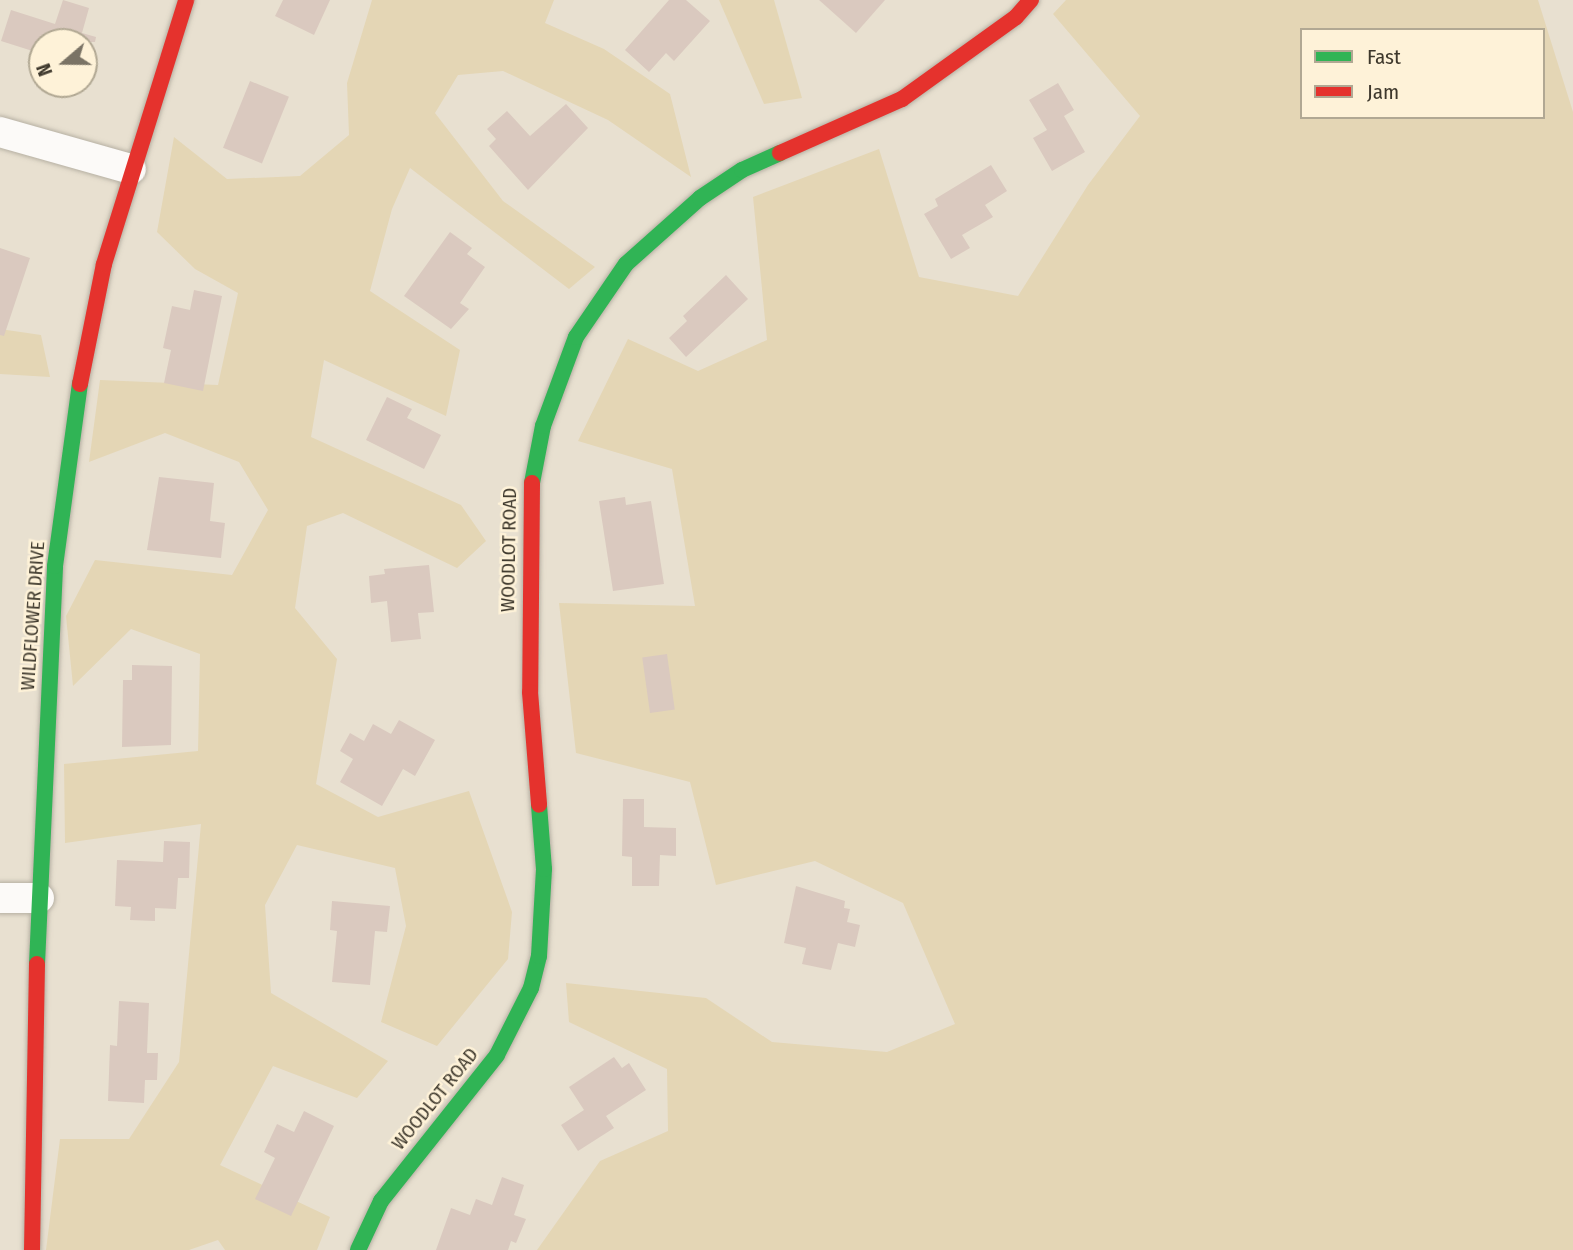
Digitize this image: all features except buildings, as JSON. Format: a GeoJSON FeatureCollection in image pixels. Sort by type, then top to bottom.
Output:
{"type":"FeatureCollection","features":[{"type":"Feature","properties":{"kind":"street","name":"WILDFLOWER DRIVE"},"geometry":{"type":"LineString","coordinates":[[32,1250],[38,898],[55,566],[84,356],[131,169],[186,0]]}},
{"type":"Feature","properties":{"kind":"street","name":"WOODLOT ROAD"},"geometry":{"type":"LineString","coordinates":[[358,1250],[382,1201],[497,1055],[531,988],[539,956],[544,869],[530,692],[527,535],[531,482],[543,426],[576,337],[625,264],[700,198],[742,170],[902,99],[1016,17],[1031,0]]}},
{"type":"Feature","properties":{"kind":"street"},"geometry":{"type":"LineString","coordinates":[[0,132],[131,169]]}},
{"type":"Feature","properties":{"kind":"street"},"geometry":{"type":"LineString","coordinates":[[0,898],[38,898]]}},
{"type":"Feature","properties":{"kind":"shaded area"},"geometry":{"type":"Polygon","coordinates":[[[372,0],[554,0],[545,23],[604,49],[670,94],[691,177],[608,120],[503,71],[458,75],[435,113],[503,201],[595,267],[569,289],[410,168],[392,209],[370,291],[460,350],[446,416],[324,360],[311,437],[461,505],[486,541],[457,568],[343,513],[307,526],[295,608],[337,659],[316,784],[378,817],[469,791],[512,912],[508,959],[437,1046],[381,1022],[406,926],[395,868],[297,845],[265,905],[271,993],[388,1061],[357,1098],[273,1066],[220,1165],[330,1217],[317,1250],[225,1250],[218,1240],[189,1250],[46,1250],[60,1139],[129,1139],[179,1062],[201,824],[65,843],[64,764],[198,751],[200,654],[131,629],[73,686],[66,616],[95,560],[232,575],[268,510],[239,462],[165,433],[89,462],[100,380],[218,385],[238,293],[195,269],[157,232],[174,137],[227,179],[300,176],[349,135],[347,83],[372,0]]]}},
{"type":"Feature","properties":{"kind":"shaded area"},"geometry":{"type":"Polygon","coordinates":[[[719,0],[774,0],[802,98],[764,104],[719,0]]]}},
{"type":"Feature","properties":{"kind":"shaded area"},"geometry":{"type":"Polygon","coordinates":[[[1066,0],[1538,0],[1573,112],[1573,1250],[537,1250],[600,1161],[668,1131],[667,1069],[569,1022],[566,983],[706,998],[772,1042],[887,1052],[955,1024],[903,903],[815,861],[716,885],[690,782],[576,753],[559,603],[695,606],[672,469],[578,441],[628,339],[698,371],[767,340],[753,197],[879,149],[919,277],[1018,296],[1088,185],[1140,116],[1053,14],[1066,0]]]}},
{"type":"Feature","properties":{"kind":"shaded area"},"geometry":{"type":"Polygon","coordinates":[[[0,329],[41,335],[50,377],[0,374],[0,329]]]}},
{"type":"Feature","properties":{"kind":"traffic: fast"},"geometry":{"type":"LineString","coordinates":[[532,483],[543,426],[576,337],[626,264],[700,198],[742,170],[780,153]]}},
{"type":"Feature","properties":{"kind":"traffic: fast"},"geometry":{"type":"LineString","coordinates":[[37,964],[55,566],[80,384]]}},
{"type":"Feature","properties":{"kind":"traffic: fast"},"geometry":{"type":"LineString","coordinates":[[358,1250],[381,1201],[497,1055],[531,988],[539,956],[544,869],[539,805]]}},
{"type":"Feature","properties":{"kind":"traffic: jam"},"geometry":{"type":"LineString","coordinates":[[80,384],[104,264],[186,0]]}},
{"type":"Feature","properties":{"kind":"traffic: jam"},"geometry":{"type":"LineString","coordinates":[[780,153],[902,99],[1016,17],[1031,0]]}},
{"type":"Feature","properties":{"kind":"traffic: jam"},"geometry":{"type":"LineString","coordinates":[[532,483],[530,692],[539,805]]}},
{"type":"Feature","properties":{"kind":"traffic: jam"},"geometry":{"type":"LineString","coordinates":[[32,1250],[37,964]]}}]}
